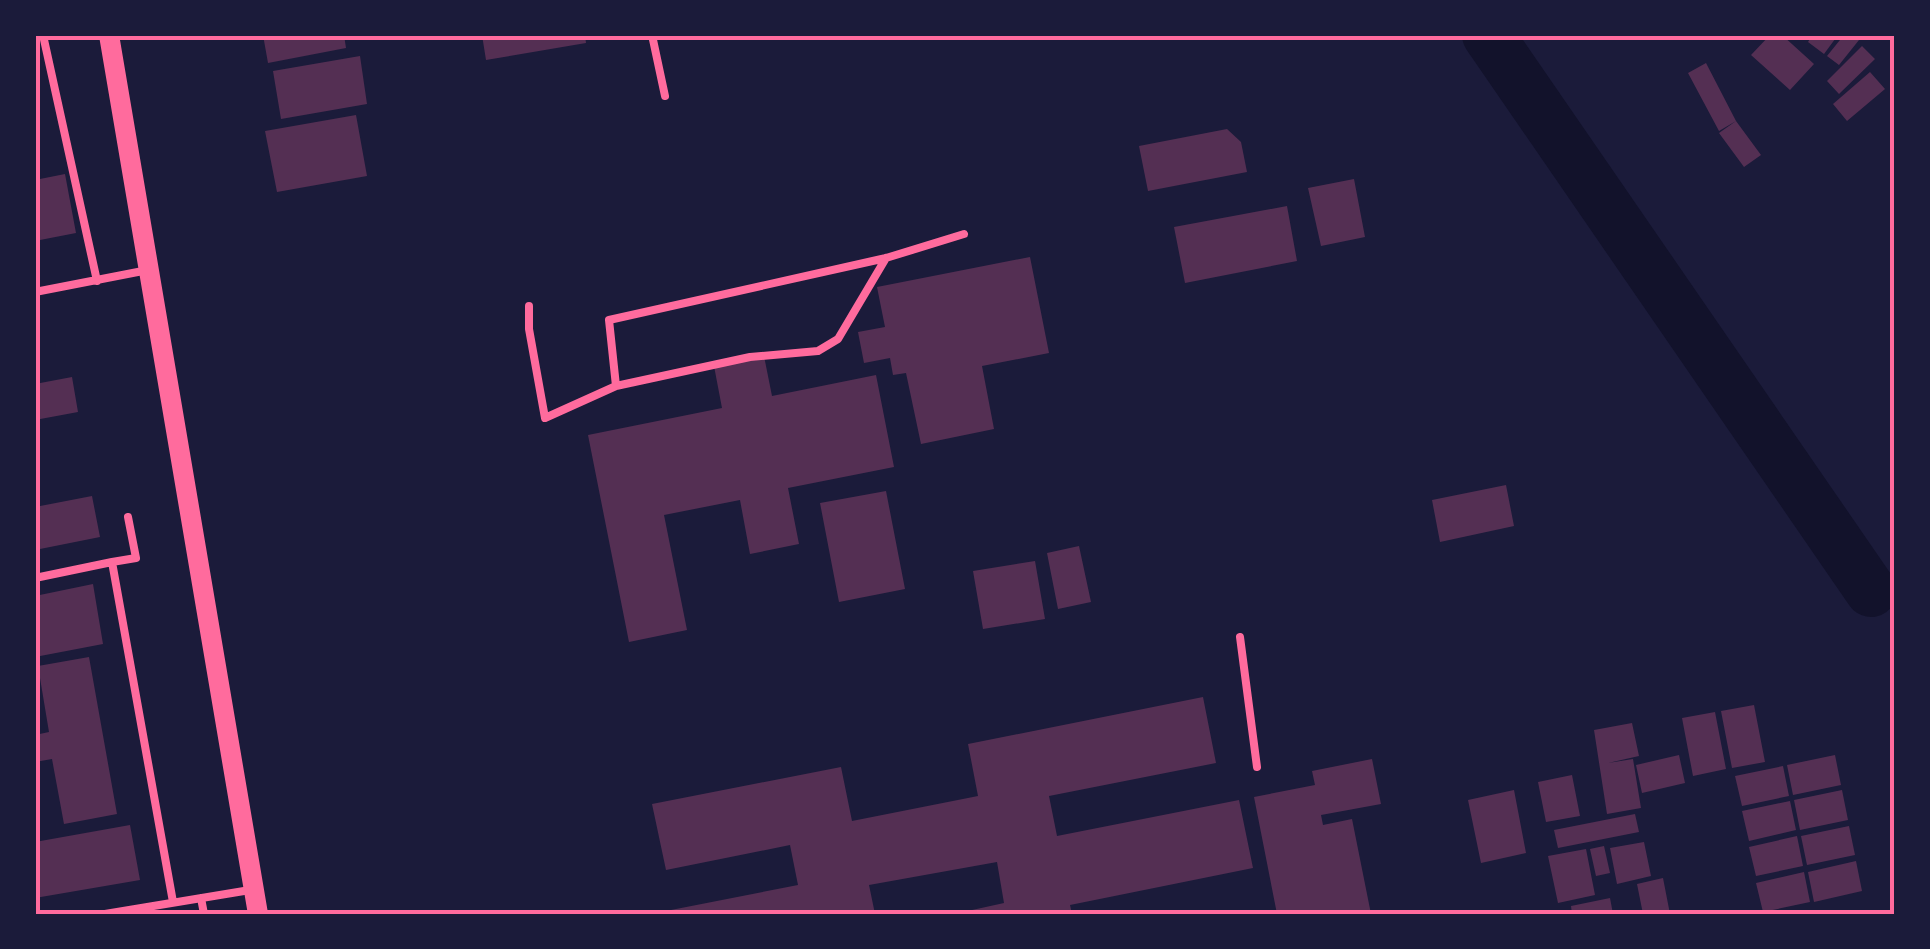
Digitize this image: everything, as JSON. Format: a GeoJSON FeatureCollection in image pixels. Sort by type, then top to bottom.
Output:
{"type":"FeatureCollection","features":[{"type":"Feature","properties":{"kind":"main road"},"geometry":{"type":"LineString","coordinates":[[109,35],[258,914]]}},
{"type":"Feature","properties":{"kind":"lane"},"geometry":{"type":"LineString","coordinates":[[43,35],[97,281]]}},
{"type":"Feature","properties":{"kind":"lane"},"geometry":{"type":"LineString","coordinates":[[652,35],[665,96]]}},
{"type":"Feature","properties":{"kind":"lane"},"geometry":{"type":"LineString","coordinates":[[616,386],[609,320],[886,258],[964,234]]}},
{"type":"Feature","properties":{"kind":"lane"},"geometry":{"type":"LineString","coordinates":[[529,306],[529,329],[545,418],[616,386],[750,357],[818,350],[838,339],[886,258]]}},
{"type":"Feature","properties":{"kind":"lane"},"geometry":{"type":"LineString","coordinates":[[35,292],[148,270]]}},
{"type":"Feature","properties":{"kind":"lane"},"geometry":{"type":"LineString","coordinates":[[35,578],[136,558],[128,517]]}},
{"type":"Feature","properties":{"kind":"lane"},"geometry":{"type":"LineString","coordinates":[[112,562],[173,902]]}},
{"type":"Feature","properties":{"kind":"lane"},"geometry":{"type":"LineString","coordinates":[[1240,637],[1257,766]]}},
{"type":"Feature","properties":{"kind":"lane"},"geometry":{"type":"LineString","coordinates":[[105,914],[254,890]]}},
{"type":"Feature","properties":{"kind":"lane"},"geometry":{"type":"LineString","coordinates":[[201,898],[204,914]]}},
{"type":"Feature","properties":{"kind":"building"},"geometry":{"type":"Polygon","coordinates":[[[263,35],[344,35],[346,48],[268,63],[263,35]]]}},
{"type":"Feature","properties":{"kind":"building"},"geometry":{"type":"Polygon","coordinates":[[[482,35],[585,35],[586,43],[486,60],[482,35]]]}},
{"type":"Feature","properties":{"kind":"building"},"geometry":{"type":"Polygon","coordinates":[[[1770,35],[1782,35],[1814,64],[1790,90],[1751,55],[1770,35]]]}},
{"type":"Feature","properties":{"kind":"building"},"geometry":{"type":"Polygon","coordinates":[[[1812,35],[1838,35],[1824,54],[1808,42],[1812,35]]]}},
{"type":"Feature","properties":{"kind":"building"},"geometry":{"type":"Polygon","coordinates":[[[1844,35],[1859,40],[1839,65],[1827,56],[1844,35]]]}},
{"type":"Feature","properties":{"kind":"building"},"geometry":{"type":"Polygon","coordinates":[[[1862,46],[1875,59],[1839,94],[1827,81],[1862,46]]]}},
{"type":"Feature","properties":{"kind":"building"},"geometry":{"type":"Polygon","coordinates":[[[360,56],[367,104],[281,119],[273,71],[360,56]]]}},
{"type":"Feature","properties":{"kind":"building"},"geometry":{"type":"Polygon","coordinates":[[[1706,63],[1736,121],[1719,131],[1688,73],[1706,63]]]}},
{"type":"Feature","properties":{"kind":"building"},"geometry":{"type":"Polygon","coordinates":[[[1870,72],[1885,89],[1847,121],[1833,104],[1870,72]]]}},
{"type":"Feature","properties":{"kind":"building"},"geometry":{"type":"Polygon","coordinates":[[[356,115],[367,176],[277,192],[265,131],[356,115]]]}},
{"type":"Feature","properties":{"kind":"building"},"geometry":{"type":"Polygon","coordinates":[[[1736,121],[1761,155],[1744,167],[1719,133],[1736,121]]]}},
{"type":"Feature","properties":{"kind":"building"},"geometry":{"type":"Polygon","coordinates":[[[1227,129],[1241,142],[1247,172],[1148,191],[1139,146],[1227,129]]]}},
{"type":"Feature","properties":{"kind":"building"},"geometry":{"type":"Polygon","coordinates":[[[65,174],[76,233],[40,240],[35,180],[65,174]]]}},
{"type":"Feature","properties":{"kind":"building"},"geometry":{"type":"Polygon","coordinates":[[[1354,179],[1365,237],[1321,246],[1308,188],[1354,179]]]}},
{"type":"Feature","properties":{"kind":"building"},"geometry":{"type":"Polygon","coordinates":[[[1287,206],[1297,261],[1185,283],[1174,227],[1287,206]]]}},
{"type":"Feature","properties":{"kind":"building"},"geometry":{"type":"Polygon","coordinates":[[[1030,257],[1049,353],[982,366],[994,429],[921,444],[906,373],[893,375],[890,358],[864,363],[858,332],[885,327],[877,287],[1030,257]]]}},
{"type":"Feature","properties":{"kind":"building"},"geometry":{"type":"Polygon","coordinates":[[[764,356],[772,396],[876,375],[894,467],[788,488],[799,544],[750,554],[740,500],[664,515],[687,630],[629,642],[588,435],[722,408],[714,366],[764,356]]]}},
{"type":"Feature","properties":{"kind":"building"},"geometry":{"type":"Polygon","coordinates":[[[72,377],[78,412],[35,420],[35,384],[72,377]]]}},
{"type":"Feature","properties":{"kind":"building"},"geometry":{"type":"Polygon","coordinates":[[[1506,485],[1514,526],[1440,542],[1432,500],[1506,485]]]}},
{"type":"Feature","properties":{"kind":"building"},"geometry":{"type":"Polygon","coordinates":[[[886,491],[905,589],[839,602],[820,503],[886,491]]]}},
{"type":"Feature","properties":{"kind":"building"},"geometry":{"type":"Polygon","coordinates":[[[92,496],[100,537],[35,550],[35,507],[92,496]]]}},
{"type":"Feature","properties":{"kind":"building"},"geometry":{"type":"Polygon","coordinates":[[[1079,546],[1091,602],[1058,609],[1047,553],[1079,546]]]}},
{"type":"Feature","properties":{"kind":"building"},"geometry":{"type":"Polygon","coordinates":[[[1035,561],[1045,619],[983,629],[973,571],[1035,561]]]}},
{"type":"Feature","properties":{"kind":"building"},"geometry":{"type":"Polygon","coordinates":[[[93,584],[103,644],[35,657],[35,596],[93,584]]]}},
{"type":"Feature","properties":{"kind":"building"},"geometry":{"type":"Polygon","coordinates":[[[89,657],[117,814],[64,824],[52,759],[35,762],[35,735],[49,732],[38,666],[89,657]]]}},
{"type":"Feature","properties":{"kind":"building"},"geometry":{"type":"Polygon","coordinates":[[[1203,697],[1216,763],[1049,796],[1057,836],[1239,800],[1253,868],[1070,905],[1072,914],[954,914],[1004,903],[997,862],[869,885],[875,914],[672,914],[671,910],[798,885],[790,845],[666,870],[652,804],[841,767],[852,821],[978,796],[968,744],[1203,697]]]}},
{"type":"Feature","properties":{"kind":"building"},"geometry":{"type":"Polygon","coordinates":[[[1754,705],[1765,762],[1732,768],[1721,711],[1754,705]]]}},
{"type":"Feature","properties":{"kind":"building"},"geometry":{"type":"Polygon","coordinates":[[[1715,712],[1726,769],[1693,776],[1682,718],[1715,712]]]}},
{"type":"Feature","properties":{"kind":"building"},"geometry":{"type":"Polygon","coordinates":[[[1632,723],[1639,756],[1608,763],[1633,759],[1641,808],[1607,814],[1594,730],[1632,723]]]}},
{"type":"Feature","properties":{"kind":"building"},"geometry":{"type":"Polygon","coordinates":[[[1679,755],[1685,783],[1642,793],[1636,765],[1679,755]]]}},
{"type":"Feature","properties":{"kind":"building"},"geometry":{"type":"Polygon","coordinates":[[[1835,755],[1841,785],[1793,795],[1787,765],[1835,755]]]}},
{"type":"Feature","properties":{"kind":"building"},"geometry":{"type":"Polygon","coordinates":[[[1372,759],[1381,804],[1321,815],[1323,825],[1352,819],[1371,914],[1277,914],[1254,797],[1315,785],[1312,771],[1372,759]]]}},
{"type":"Feature","properties":{"kind":"building"},"geometry":{"type":"Polygon","coordinates":[[[1783,766],[1789,796],[1742,806],[1735,776],[1783,766]]]}},
{"type":"Feature","properties":{"kind":"building"},"geometry":{"type":"Polygon","coordinates":[[[1572,775],[1580,816],[1546,822],[1538,782],[1572,775]]]}},
{"type":"Feature","properties":{"kind":"building"},"geometry":{"type":"Polygon","coordinates":[[[1514,790],[1526,853],[1481,863],[1468,800],[1514,790]]]}},
{"type":"Feature","properties":{"kind":"building"},"geometry":{"type":"Polygon","coordinates":[[[1842,790],[1848,820],[1800,830],[1794,800],[1842,790]]]}},
{"type":"Feature","properties":{"kind":"building"},"geometry":{"type":"Polygon","coordinates":[[[1790,801],[1796,830],[1749,841],[1742,811],[1790,801]]]}},
{"type":"Feature","properties":{"kind":"building"},"geometry":{"type":"Polygon","coordinates":[[[1635,814],[1639,832],[1558,848],[1554,830],[1635,814]]]}},
{"type":"Feature","properties":{"kind":"building"},"geometry":{"type":"Polygon","coordinates":[[[130,825],[140,880],[35,898],[35,842],[130,825]]]}},
{"type":"Feature","properties":{"kind":"building"},"geometry":{"type":"Polygon","coordinates":[[[1849,826],[1855,855],[1807,865],[1801,836],[1849,826]]]}},
{"type":"Feature","properties":{"kind":"building"},"geometry":{"type":"Polygon","coordinates":[[[1797,836],[1803,866],[1756,876],[1749,847],[1797,836]]]}},
{"type":"Feature","properties":{"kind":"building"},"geometry":{"type":"Polygon","coordinates":[[[1644,842],[1651,876],[1617,884],[1610,848],[1644,842]]]}},
{"type":"Feature","properties":{"kind":"building"},"geometry":{"type":"Polygon","coordinates":[[[1604,846],[1610,873],[1596,876],[1590,849],[1604,846]]]}},
{"type":"Feature","properties":{"kind":"building"},"geometry":{"type":"Polygon","coordinates":[[[1586,849],[1595,895],[1558,903],[1548,856],[1586,849]]]}},
{"type":"Feature","properties":{"kind":"building"},"geometry":{"type":"Polygon","coordinates":[[[1856,861],[1862,891],[1814,902],[1808,872],[1856,861]]]}},
{"type":"Feature","properties":{"kind":"building"},"geometry":{"type":"Polygon","coordinates":[[[1804,872],[1810,902],[1763,912],[1756,883],[1804,872]]]}},
{"type":"Feature","properties":{"kind":"building"},"geometry":{"type":"Polygon","coordinates":[[[1663,878],[1670,914],[1643,914],[1637,884],[1663,878]]]}},
{"type":"Feature","properties":{"kind":"building"},"geometry":{"type":"Polygon","coordinates":[[[1610,898],[1613,914],[1572,914],[1571,906],[1610,898]]]}},
{"type":"Feature","properties":{"kind":"waterway"},"geometry":{"type":"LineString","coordinates":[[1488,35],[1871,591]]}}]}
